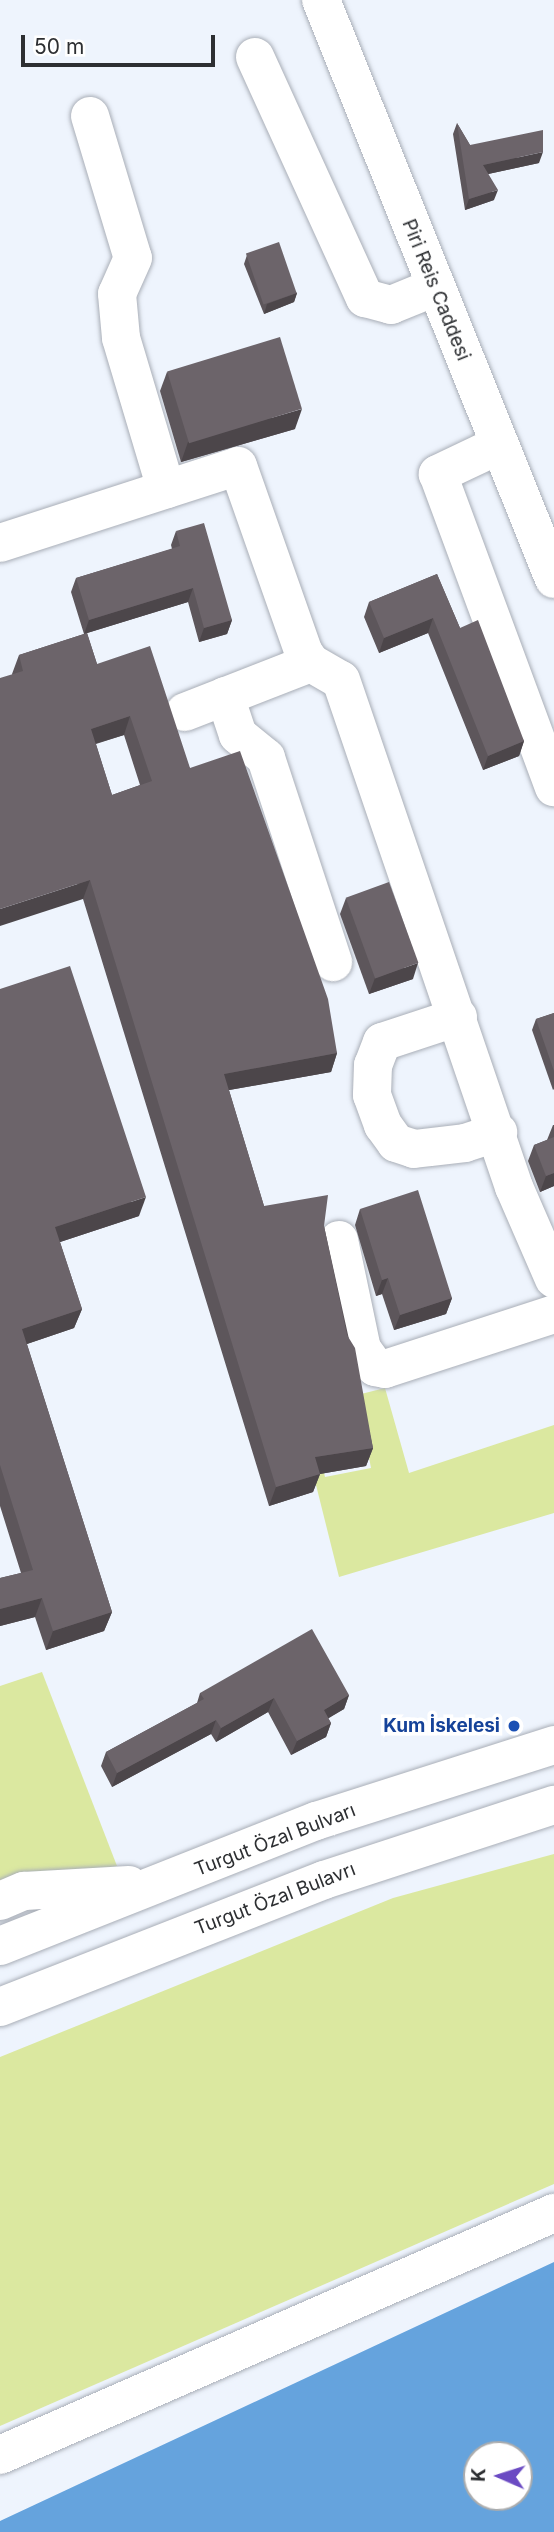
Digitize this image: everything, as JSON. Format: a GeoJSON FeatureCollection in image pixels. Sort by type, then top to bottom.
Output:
{"type":"FeatureCollection","features":[{"type":"Feature","properties":{"kind":"main road","name":"Piri Reis Caddesi"},"geometry":{"type":"LineString","coordinates":[[321,0],[554,579]]}},
{"type":"Feature","properties":{"kind":"main road","name":"Piri Reis Caddesi"},"geometry":{"type":"LineString","coordinates":[[340,0],[554,543]]}},
{"type":"Feature","properties":{"kind":"main road"},"geometry":{"type":"LineString","coordinates":[[255,57],[365,299],[391,305],[435,287]]}},
{"type":"Feature","properties":{"kind":"main road"},"geometry":{"type":"LineString","coordinates":[[90,116],[133,258],[117,294],[121,338],[166,489]]}},
{"type":"Feature","properties":{"kind":"main road"},"geometry":{"type":"LineString","coordinates":[[499,445],[438,474],[554,787]]}},
{"type":"Feature","properties":{"kind":"main road"},"geometry":{"type":"LineString","coordinates":[[0,543],[238,466],[311,663],[341,680],[531,1231],[554,1279]]}},
{"type":"Feature","properties":{"kind":"main road"},"geometry":{"type":"LineString","coordinates":[[185,712],[311,663]]}},
{"type":"Feature","properties":{"kind":"main road"},"geometry":{"type":"LineString","coordinates":[[225,696],[238,735],[266,758],[333,962]]}},
{"type":"Feature","properties":{"kind":"main road"},"geometry":{"type":"LineString","coordinates":[[458,1017],[382,1042],[373,1065],[372,1095],[383,1125],[396,1143],[405,1146],[435,1149],[498,1132]]}},
{"type":"Feature","properties":{"kind":"main road"},"geometry":{"type":"LineString","coordinates":[[339,1240],[362,1349],[375,1367],[385,1369],[554,1314]]}},
{"type":"Feature","properties":{"kind":"main road","name":"Turgut Özal Bulvarı"},"geometry":{"type":"LineString","coordinates":[[0,1946],[166,1883],[316,1821],[554,1745]]}},
{"type":"Feature","properties":{"kind":"main road","name":"Turgut Özal Bulavrı"},"geometry":{"type":"LineString","coordinates":[[0,2007],[324,1880],[554,1805]]}},
{"type":"Feature","properties":{"kind":"main road"},"geometry":{"type":"LineString","coordinates":[[0,1901],[24,1891],[166,1883]]}},
{"type":"Feature","properties":{"kind":"main road"},"geometry":{"type":"LineString","coordinates":[[0,2455],[554,2213]]}},
{"type":"Feature","properties":{"kind":"green space"},"geometry":{"type":"Polygon","coordinates":[[[385,1388],[409,1473],[554,1425],[554,1513],[339,1577],[303,1433],[315,1432],[325,1477],[371,1468],[357,1395],[385,1388]]]}},
{"type":"Feature","properties":{"kind":"green space"},"geometry":{"type":"Polygon","coordinates":[[[42,1672],[117,1866],[0,1890],[0,1686],[42,1672]]]}},
{"type":"Feature","properties":{"kind":"green space"},"geometry":{"type":"Polygon","coordinates":[[[554,1854],[554,2184],[0,2426],[0,2057],[393,1898],[554,1854]]]}},
{"type":"Feature","properties":{"kind":"water"},"geometry":{"type":"Polygon","coordinates":[[[554,2262],[554,2532],[0,2532],[0,2521],[554,2262]]]}},
{"type":"Feature","properties":{"kind":"building"},"geometry":{"type":"Polygon","coordinates":[[[457,123],[470,145],[543,130],[543,152],[483,165],[498,190],[469,199],[457,123]]]}},
{"type":"Feature","properties":{"kind":"building"},"geometry":{"type":"Polygon","coordinates":[[[279,242],[297,293],[263,304],[246,253],[279,242]]]}},
{"type":"Feature","properties":{"kind":"building"},"geometry":{"type":"Polygon","coordinates":[[[280,337],[302,409],[189,443],[167,371],[280,337]]]}},
{"type":"Feature","properties":{"kind":"building"},"geometry":{"type":"Polygon","coordinates":[[[204,523],[232,620],[204,628],[193,588],[89,620],[76,578],[180,546],[176,531],[204,523]]]}},
{"type":"Feature","properties":{"kind":"building"},"geometry":{"type":"Polygon","coordinates":[[[437,574],[460,628],[478,620],[524,741],[488,756],[433,618],[384,638],[369,602],[437,574]]]}},
{"type":"Feature","properties":{"kind":"building"},"geometry":{"type":"Polygon","coordinates":[[[87,633],[97,664],[150,646],[190,768],[240,751],[328,999],[337,1053],[224,1074],[264,1206],[328,1195],[324,1226],[347,1335],[355,1348],[373,1448],[315,1457],[320,1474],[276,1487],[90,880],[0,909],[0,678],[23,671],[19,655],[87,633]],[[130,716],[91,729],[112,795],[152,781],[130,716]]]}},
{"type":"Feature","properties":{"kind":"building"},"geometry":{"type":"Polygon","coordinates":[[[389,882],[418,963],[375,979],[346,898],[389,882]]]}},
{"type":"Feature","properties":{"kind":"building"},"geometry":{"type":"Polygon","coordinates":[[[70,966],[146,1197],[55,1227],[82,1309],[22,1329],[112,1612],[53,1631],[42,1598],[0,1609],[0,1578],[33,1570],[0,1465],[0,989],[70,966]]]}},
{"type":"Feature","properties":{"kind":"building"},"geometry":{"type":"Polygon","coordinates":[[[554,1013],[554,1071],[536,1019],[554,1013]]]}},
{"type":"Feature","properties":{"kind":"building"},"geometry":{"type":"Polygon","coordinates":[[[554,1137],[554,1173],[546,1176],[534,1145],[554,1137]]]}},
{"type":"Feature","properties":{"kind":"building"},"geometry":{"type":"Polygon","coordinates":[[[418,1190],[452,1298],[400,1315],[388,1278],[382,1280],[360,1209],[418,1190]]]}},
{"type":"Feature","properties":{"kind":"building"},"geometry":{"type":"Polygon","coordinates":[[[312,1629],[349,1695],[324,1710],[331,1723],[297,1741],[274,1698],[221,1728],[216,1720],[117,1773],[106,1752],[204,1699],[200,1693],[312,1629]]]}},
{"type":"Feature","properties":{"kind":"place","name":"Kum İskelesi"},"geometry":{"type":"Point","coordinates":[514,1726]}}]}
